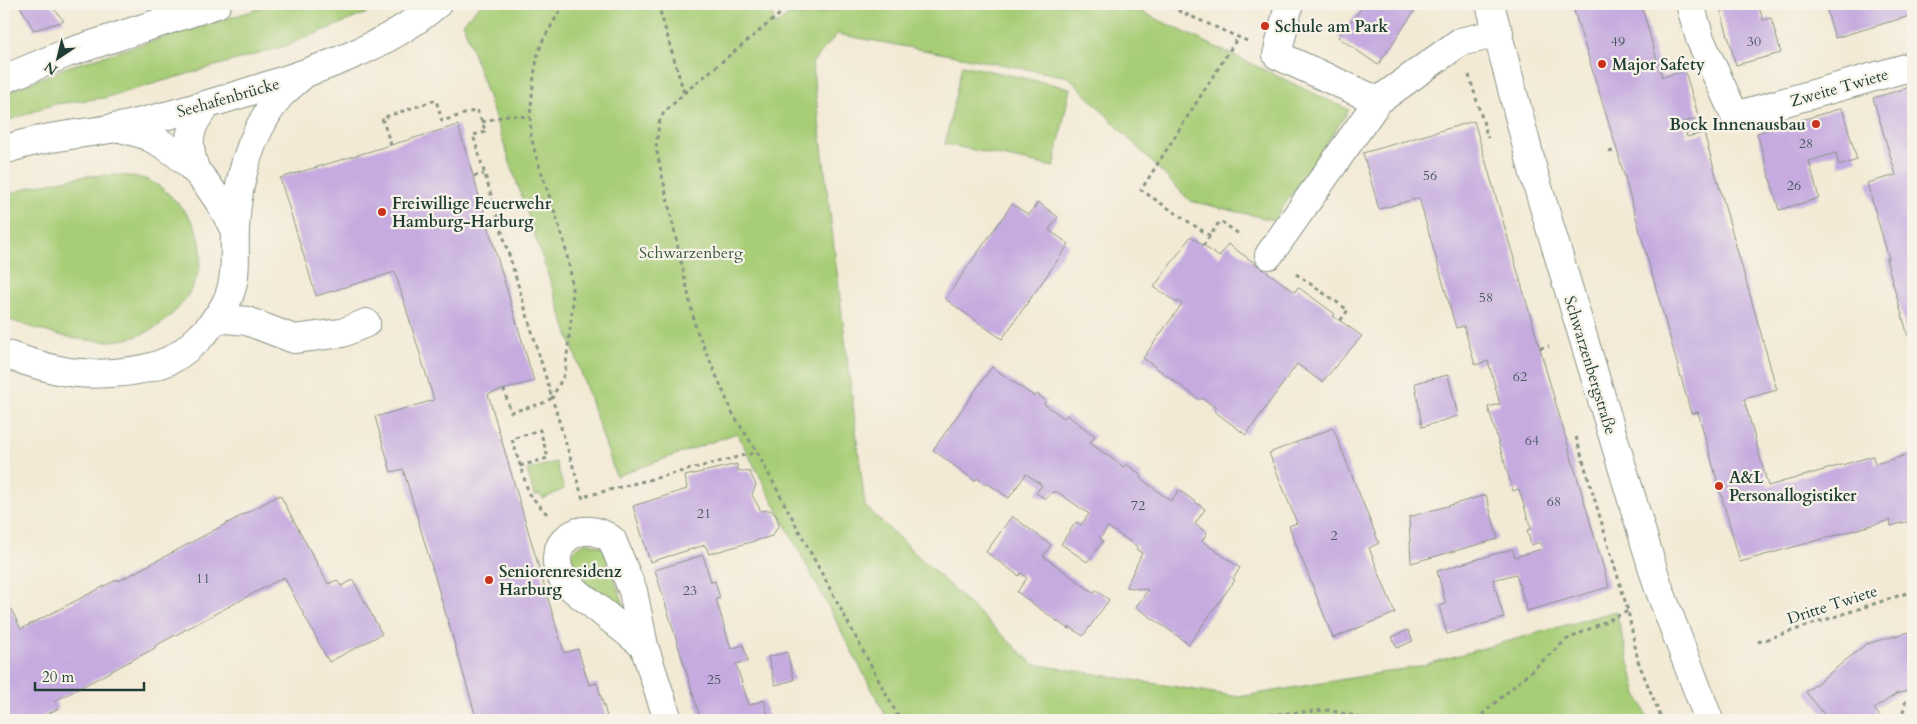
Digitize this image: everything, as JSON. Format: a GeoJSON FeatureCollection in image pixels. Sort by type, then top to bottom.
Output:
{"type":"FeatureCollection","features":[{"type":"Feature","properties":{"kind":"street"},"geometry":{"type":"LineString","coordinates":[[4,80],[174,10],[217,4]]}},
{"type":"Feature","properties":{"kind":"street","name":"Seehafenbrücke"},"geometry":{"type":"LineString","coordinates":[[4,150],[23,143],[54,136],[117,127],[208,105],[303,75],[379,43],[437,4]]}},
{"type":"Feature","properties":{"kind":"street"},"geometry":{"type":"LineString","coordinates":[[1289,4],[1277,55],[1378,101]]}},
{"type":"Feature","properties":{"kind":"street","name":"Schwarzenbergstraße"},"geometry":{"type":"LineString","coordinates":[[1490,4],[1534,174],[1658,586],[1709,720]]}},
{"type":"Feature","properties":{"kind":"street","name":"Zweite Twiete"},"geometry":{"type":"LineString","coordinates":[[1690,4],[1700,39],[1735,116],[1913,66]]}},
{"type":"Feature","properties":{"kind":"street"},"geometry":{"type":"LineString","coordinates":[[1269,255],[1378,101],[1460,42],[1499,33]]}},
{"type":"Feature","properties":{"kind":"street"},"geometry":{"type":"LineString","coordinates":[[4,354],[59,370],[111,373],[134,370],[172,359],[190,347],[210,327],[224,306],[231,289],[237,203],[242,176],[261,125],[279,97],[303,75]]}},
{"type":"Feature","properties":{"kind":"street"},"geometry":{"type":"LineString","coordinates":[[195,169],[190,155],[189,141],[198,115],[208,105]]}},
{"type":"Feature","properties":{"kind":"street"},"geometry":{"type":"LineString","coordinates":[[117,127],[146,136],[172,151],[195,169],[211,188],[235,231]]}},
{"type":"Feature","properties":{"kind":"street"},"geometry":{"type":"LineString","coordinates":[[216,318],[247,321],[294,339],[342,333],[366,322]]}},
{"type":"Feature","properties":{"kind":"street"},"geometry":{"type":"LineString","coordinates":[[644,646],[563,579],[557,562],[558,553],[568,537],[583,530],[594,530],[612,540],[633,591],[644,646],[668,720]]}},
{"type":"Feature","properties":{"kind":"path"},"geometry":{"type":"LineString","coordinates":[[504,390],[511,412],[541,404],[552,398],[565,373],[573,302],[570,275],[564,241],[536,156],[531,136],[530,117],[538,54],[543,40],[564,4]]}},
{"type":"Feature","properties":{"kind":"path"},"geometry":{"type":"LineString","coordinates":[[658,4],[684,93]]}},
{"type":"Feature","properties":{"kind":"path"},"geometry":{"type":"LineString","coordinates":[[792,4],[684,93],[663,114],[659,123],[656,148],[696,329],[733,414],[757,452],[900,720]]}},
{"type":"Feature","properties":{"kind":"path"},"geometry":{"type":"LineString","coordinates":[[1163,4],[1277,55]]}},
{"type":"Feature","properties":{"kind":"path"},"geometry":{"type":"LineString","coordinates":[[1210,236],[1141,190],[1238,37]]}},
{"type":"Feature","properties":{"kind":"path"},"geometry":{"type":"LineString","coordinates":[[391,145],[382,118],[436,100],[442,121],[477,110],[486,132],[473,135],[582,497],[594,530]]}},
{"type":"Feature","properties":{"kind":"path"},"geometry":{"type":"LineString","coordinates":[[482,122],[508,115],[530,117]]}},
{"type":"Feature","properties":{"kind":"path"},"geometry":{"type":"LineString","coordinates":[[1609,152],[1617,150]]}},
{"type":"Feature","properties":{"kind":"path"},"geometry":{"type":"LineString","coordinates":[[474,176],[484,174]]}},
{"type":"Feature","properties":{"kind":"path"},"geometry":{"type":"LineString","coordinates":[[1540,348],[1549,346]]}},
{"type":"Feature","properties":{"kind":"path"},"geometry":{"type":"LineString","coordinates":[[520,466],[548,458],[540,430],[512,439],[520,466],[529,494],[539,505]]}},
{"type":"Feature","properties":{"kind":"path"},"geometry":{"type":"LineString","coordinates":[[582,497],[757,452]]}},
{"type":"Feature","properties":{"kind":"path","name":"Dritte Twiete"},"geometry":{"type":"LineString","coordinates":[[1758,642],[1913,592]]}},
{"type":"Feature","properties":{"kind":"path"},"geometry":{"type":"LineString","coordinates":[[1476,720],[1566,640],[1628,611]]}},
{"type":"Feature","properties":{"kind":"path"},"geometry":{"type":"LineString","coordinates":[[1901,720],[1906,699],[1913,697]]}},
{"type":"Feature","properties":{"kind":"path"},"geometry":{"type":"LineString","coordinates":[[1198,720],[1328,710],[1366,720]]}},
{"type":"Feature","properties":{"kind":"green space"},"geometry":{"type":"Polygon","coordinates":[[[275,4],[384,4],[372,11],[285,46],[104,98],[55,104],[4,122],[4,94],[67,67],[275,4]]]}},
{"type":"Feature","properties":{"kind":"green space","name":"Schwarzenberg"},"geometry":{"type":"Polygon","coordinates":[[[481,4],[773,4],[774,26],[790,14],[802,16],[875,4],[1125,4],[1349,110],[1274,220],[1190,201],[1069,77],[837,34],[812,63],[865,506],[1033,664],[1239,697],[1416,667],[1616,611],[1637,694],[1649,720],[888,720],[737,433],[616,476],[463,23],[481,4]]]}},
{"type":"Feature","properties":{"kind":"green space"},"geometry":{"type":"Polygon","coordinates":[[[962,65],[1070,88],[1054,167],[945,144],[962,65]]]}},
{"type":"Feature","properties":{"kind":"green space"},"geometry":{"type":"Polygon","coordinates":[[[85,176],[131,176],[150,181],[165,191],[177,203],[190,219],[197,232],[201,248],[200,263],[196,279],[189,294],[167,319],[140,335],[106,341],[71,338],[4,318],[4,196],[33,186],[85,176]]]}},
{"type":"Feature","properties":{"kind":"green space"},"geometry":{"type":"Polygon","coordinates":[[[556,462],[564,489],[543,499],[541,495],[534,495],[527,470],[556,462]]]}},
{"type":"Feature","properties":{"kind":"green space"},"geometry":{"type":"Polygon","coordinates":[[[586,542],[603,547],[625,607],[624,612],[586,587],[570,566],[574,551],[586,542]]]}},
{"type":"Feature","properties":{"kind":"building"},"geometry":{"type":"Polygon","coordinates":[[[19,4],[50,4],[64,21],[34,30],[19,4]]]}},
{"type":"Feature","properties":{"kind":"building"},"geometry":{"type":"Polygon","coordinates":[[[1365,4],[1419,4],[1378,65],[1338,37],[1365,4]]]}},
{"type":"Feature","properties":{"kind":"building"},"geometry":{"type":"Polygon","coordinates":[[[1572,4],[1641,4],[1662,77],[1685,71],[1699,118],[1683,122],[1687,137],[1704,133],[1777,390],[1744,399],[1768,486],[1873,456],[1875,464],[1913,453],[1913,520],[1891,526],[1890,520],[1740,562],[1698,412],[1691,413],[1617,150],[1572,4]]]}},
{"type":"Feature","properties":{"kind":"building"},"geometry":{"type":"Polygon","coordinates":[[[1719,4],[1758,4],[1763,20],[1771,18],[1781,53],[1736,65],[1719,4]]]}},
{"type":"Feature","properties":{"kind":"building"},"geometry":{"type":"Polygon","coordinates":[[[1825,4],[1911,4],[1913,15],[1835,38],[1825,4]]]}},
{"type":"Feature","properties":{"kind":"building"},"geometry":{"type":"Polygon","coordinates":[[[1913,86],[1913,335],[1908,336],[1886,259],[1889,259],[1867,183],[1896,175],[1873,98],[1913,86]]]}},
{"type":"Feature","properties":{"kind":"building"},"geometry":{"type":"Polygon","coordinates":[[[1842,108],[1857,160],[1839,166],[1836,153],[1809,161],[1819,198],[1779,210],[1757,133],[1842,108]]]}},
{"type":"Feature","properties":{"kind":"building"},"geometry":{"type":"Polygon","coordinates":[[[1474,121],[1609,587],[1527,611],[1516,574],[1493,580],[1504,618],[1447,634],[1439,606],[1446,604],[1437,571],[1512,549],[1515,557],[1542,549],[1540,542],[1531,545],[1527,530],[1531,529],[1519,489],[1513,491],[1488,407],[1500,404],[1488,361],[1475,365],[1464,326],[1456,328],[1419,198],[1379,209],[1363,153],[1474,121]]]}},
{"type":"Feature","properties":{"kind":"building"},"geometry":{"type":"Polygon","coordinates":[[[458,125],[534,381],[488,394],[564,653],[578,649],[589,685],[597,683],[608,720],[477,720],[403,469],[391,472],[375,417],[434,400],[395,272],[316,296],[280,178],[458,125]]]}},
{"type":"Feature","properties":{"kind":"building"},"geometry":{"type":"Polygon","coordinates":[[[1038,202],[1058,217],[1049,230],[1069,244],[1002,339],[945,299],[1012,204],[1029,215],[1038,202]]]}},
{"type":"Feature","properties":{"kind":"building"},"geometry":{"type":"Polygon","coordinates":[[[1191,236],[1219,257],[1228,244],[1295,292],[1298,287],[1335,314],[1333,316],[1362,336],[1322,382],[1297,364],[1246,435],[1214,411],[1216,408],[1202,398],[1200,400],[1143,358],[1182,304],[1178,301],[1177,303],[1154,287],[1191,236]]]}},
{"type":"Feature","properties":{"kind":"building"},"geometry":{"type":"Polygon","coordinates":[[[992,367],[1035,397],[1037,394],[1046,401],[1044,404],[1064,418],[1067,415],[1095,436],[1090,443],[1124,467],[1126,464],[1142,475],[1140,478],[1171,501],[1179,490],[1205,509],[1195,524],[1207,533],[1202,541],[1240,568],[1233,579],[1235,580],[1189,644],[1136,607],[1148,590],[1126,587],[1142,553],[1136,549],[1138,547],[1108,527],[1100,538],[1103,541],[1087,562],[1061,544],[1076,522],[1081,525],[1089,514],[1056,491],[1052,492],[1046,499],[1036,493],[1042,485],[1026,474],[1009,498],[977,478],[975,481],[933,450],[992,367]]]}},
{"type":"Feature","properties":{"kind":"building"},"geometry":{"type":"Polygon","coordinates":[[[1448,375],[1458,416],[1422,427],[1415,383],[1448,375]]]}},
{"type":"Feature","properties":{"kind":"building"},"geometry":{"type":"Polygon","coordinates":[[[1333,428],[1379,543],[1369,548],[1395,613],[1333,638],[1289,526],[1297,523],[1269,453],[1333,428]]]}},
{"type":"Feature","properties":{"kind":"building"},"geometry":{"type":"Polygon","coordinates":[[[737,464],[737,470],[750,472],[756,485],[752,495],[761,511],[770,510],[776,515],[779,525],[772,536],[709,554],[705,545],[650,562],[633,506],[687,489],[685,476],[737,464]]]}},
{"type":"Feature","properties":{"kind":"building"},"geometry":{"type":"Polygon","coordinates":[[[280,495],[328,584],[337,580],[341,586],[353,580],[382,634],[329,662],[284,577],[55,701],[59,708],[36,720],[4,720],[4,613],[11,609],[21,629],[118,579],[119,581],[280,495]]]}},
{"type":"Feature","properties":{"kind":"building"},"geometry":{"type":"Polygon","coordinates":[[[1486,495],[1498,539],[1411,563],[1409,517],[1486,495]]]}},
{"type":"Feature","properties":{"kind":"building"},"geometry":{"type":"Polygon","coordinates":[[[1012,516],[1051,545],[1043,556],[1094,593],[1096,590],[1109,600],[1083,636],[1070,627],[1068,629],[1017,592],[1027,578],[1021,573],[1019,576],[986,552],[1012,516]]]}},
{"type":"Feature","properties":{"kind":"building"},"geometry":{"type":"Polygon","coordinates":[[[703,555],[711,582],[715,581],[720,598],[716,599],[731,649],[743,645],[748,661],[736,664],[749,705],[764,700],[769,719],[701,720],[655,570],[703,555]]]}},
{"type":"Feature","properties":{"kind":"building"},"geometry":{"type":"Polygon","coordinates":[[[1408,630],[1413,641],[1397,648],[1392,637],[1408,630]]]}},
{"type":"Feature","properties":{"kind":"building"},"geometry":{"type":"Polygon","coordinates":[[[1913,631],[1913,689],[1896,694],[1874,709],[1883,720],[1829,720],[1806,692],[1866,644],[1913,631]]]}},
{"type":"Feature","properties":{"kind":"building"},"geometry":{"type":"Polygon","coordinates":[[[787,652],[794,680],[775,685],[768,657],[787,652]]]}},
{"type":"Feature","properties":{"kind":"place","name":"Schule am Park"},"geometry":{"type":"Point","coordinates":[1265,26]}},
{"type":"Feature","properties":{"kind":"place","name":"Major Safety"},"geometry":{"type":"Point","coordinates":[1602,64]}},
{"type":"Feature","properties":{"kind":"place","name":"Bock Innenausbau"},"geometry":{"type":"Point","coordinates":[1816,124]}},
{"type":"Feature","properties":{"kind":"place","name":"Freiwillige Feuerwehr Hamburg-Harburg"},"geometry":{"type":"Point","coordinates":[382,212]}},
{"type":"Feature","properties":{"kind":"place","name":"A&L Personallogistiker"},"geometry":{"type":"Point","coordinates":[1719,486]}},
{"type":"Feature","properties":{"kind":"place","name":"Seniorenresidenz Harburg"},"geometry":{"type":"Point","coordinates":[489,580]}}]}
